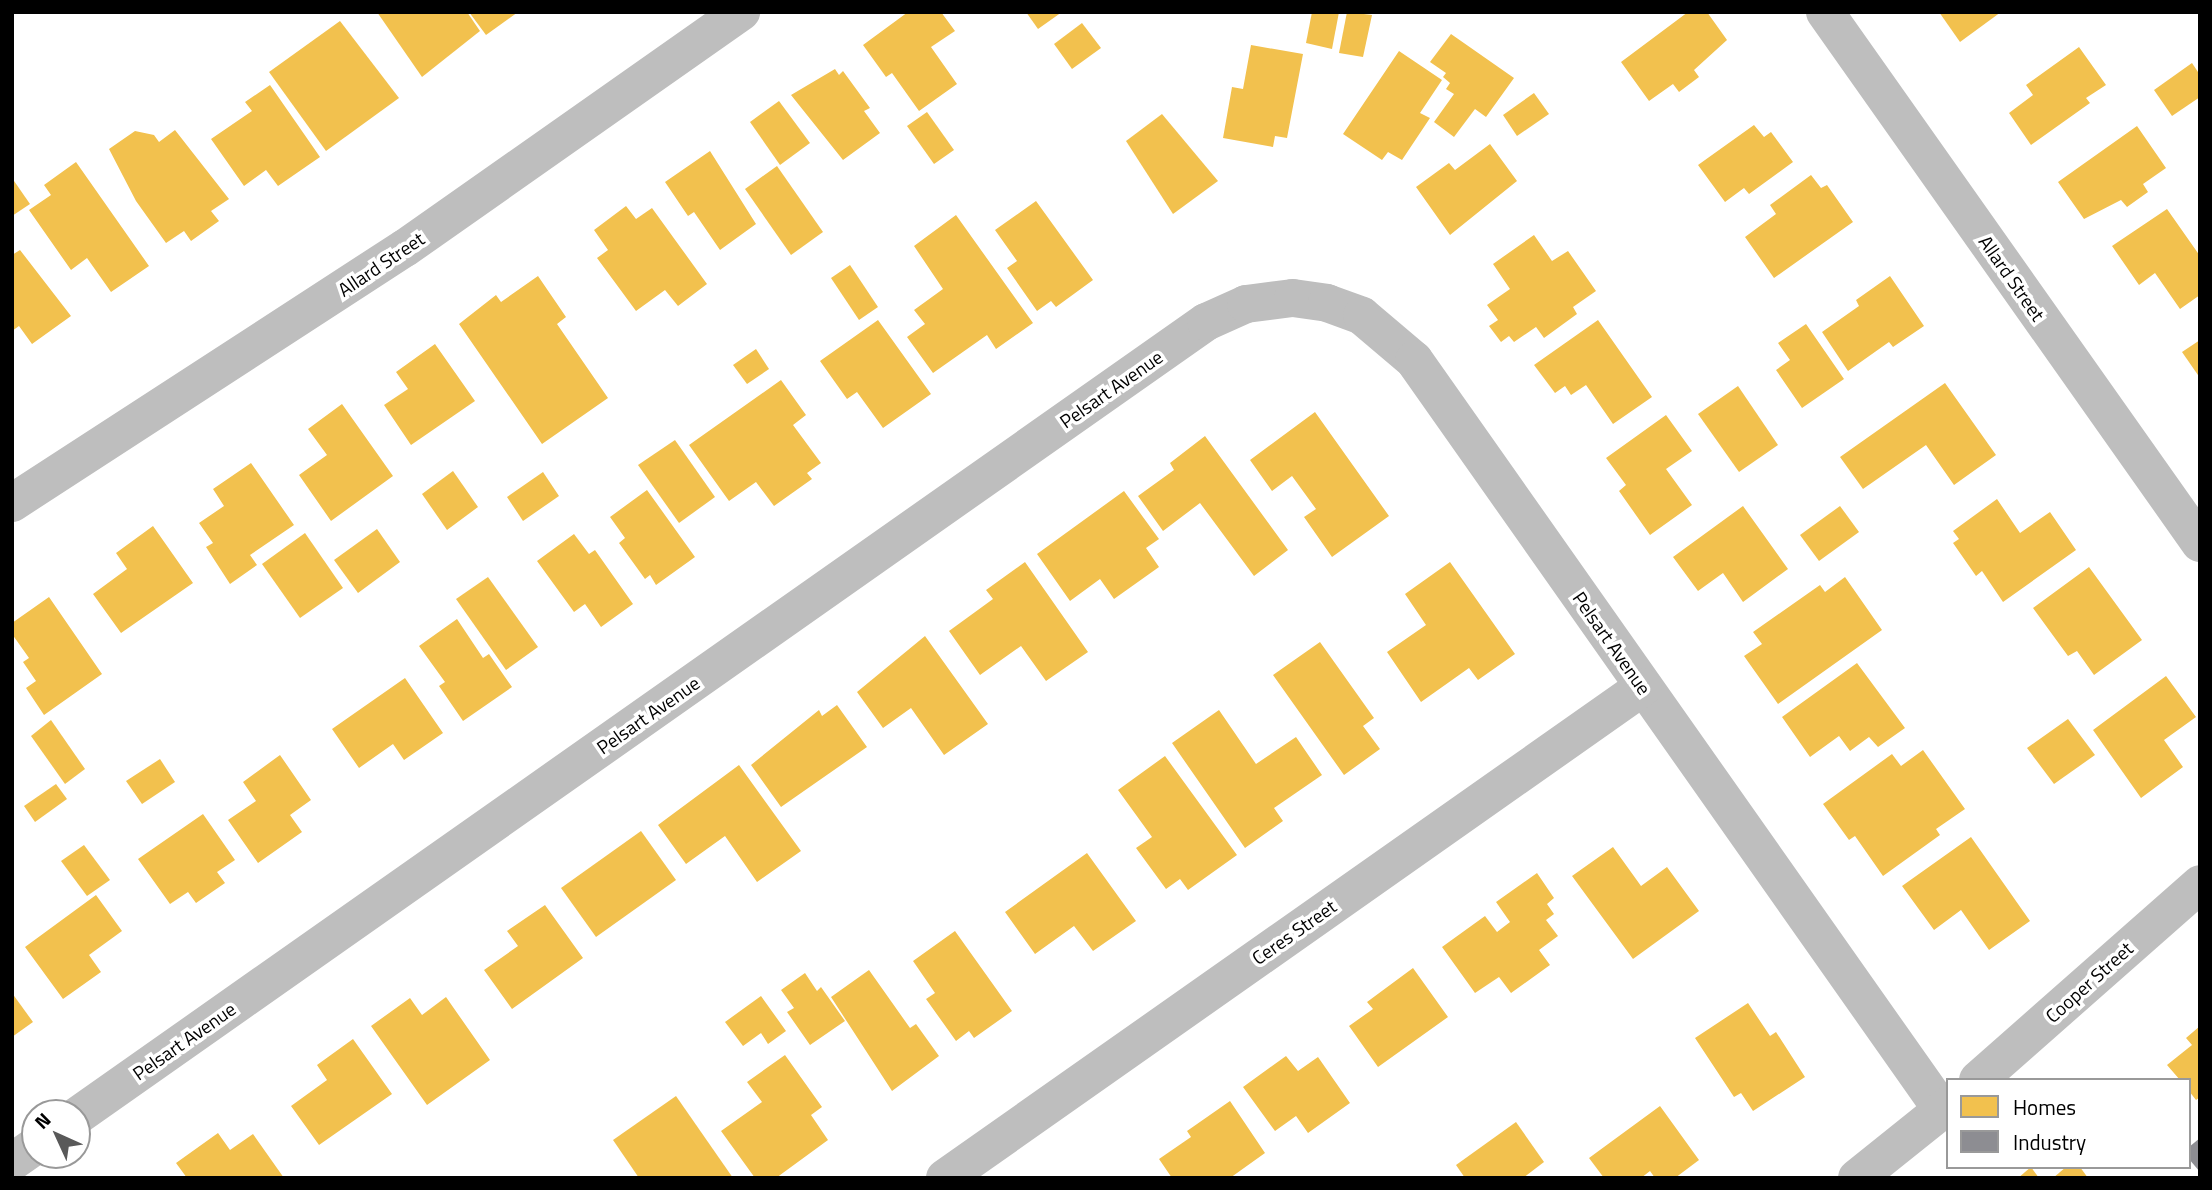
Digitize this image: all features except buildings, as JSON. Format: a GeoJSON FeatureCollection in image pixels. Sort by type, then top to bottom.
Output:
{"type":"FeatureCollection","features":[{"type":"Feature","properties":{"kind":"street","name":"Allard Street"},"geometry":{"type":"LineString","coordinates":[[12,503],[405,248],[741,12]]}},
{"type":"Feature","properties":{"kind":"street","name":"Allard Street"},"geometry":{"type":"LineString","coordinates":[[1825,12],[2200,543]]}},
{"type":"Feature","properties":{"kind":"street","name":"Pelsart Avenue"},"geometry":{"type":"LineString","coordinates":[[91,1106],[1206,322],[1246,304],[1293,298],[1327,303],[1362,316],[1394,339],[1415,360],[1643,687],[1945,1107]]}},
{"type":"Feature","properties":{"kind":"street","name":"Ceres Street"},"geometry":{"type":"LineString","coordinates":[[945,1178],[1643,687]]}},
{"type":"Feature","properties":{"kind":"street","name":"Cooper Street"},"geometry":{"type":"LineString","coordinates":[[1981,1078],[2200,884]]}},
{"type":"Feature","properties":{"kind":"street"},"geometry":{"type":"LineString","coordinates":[[1857,1178],[1945,1107]]}}]}
